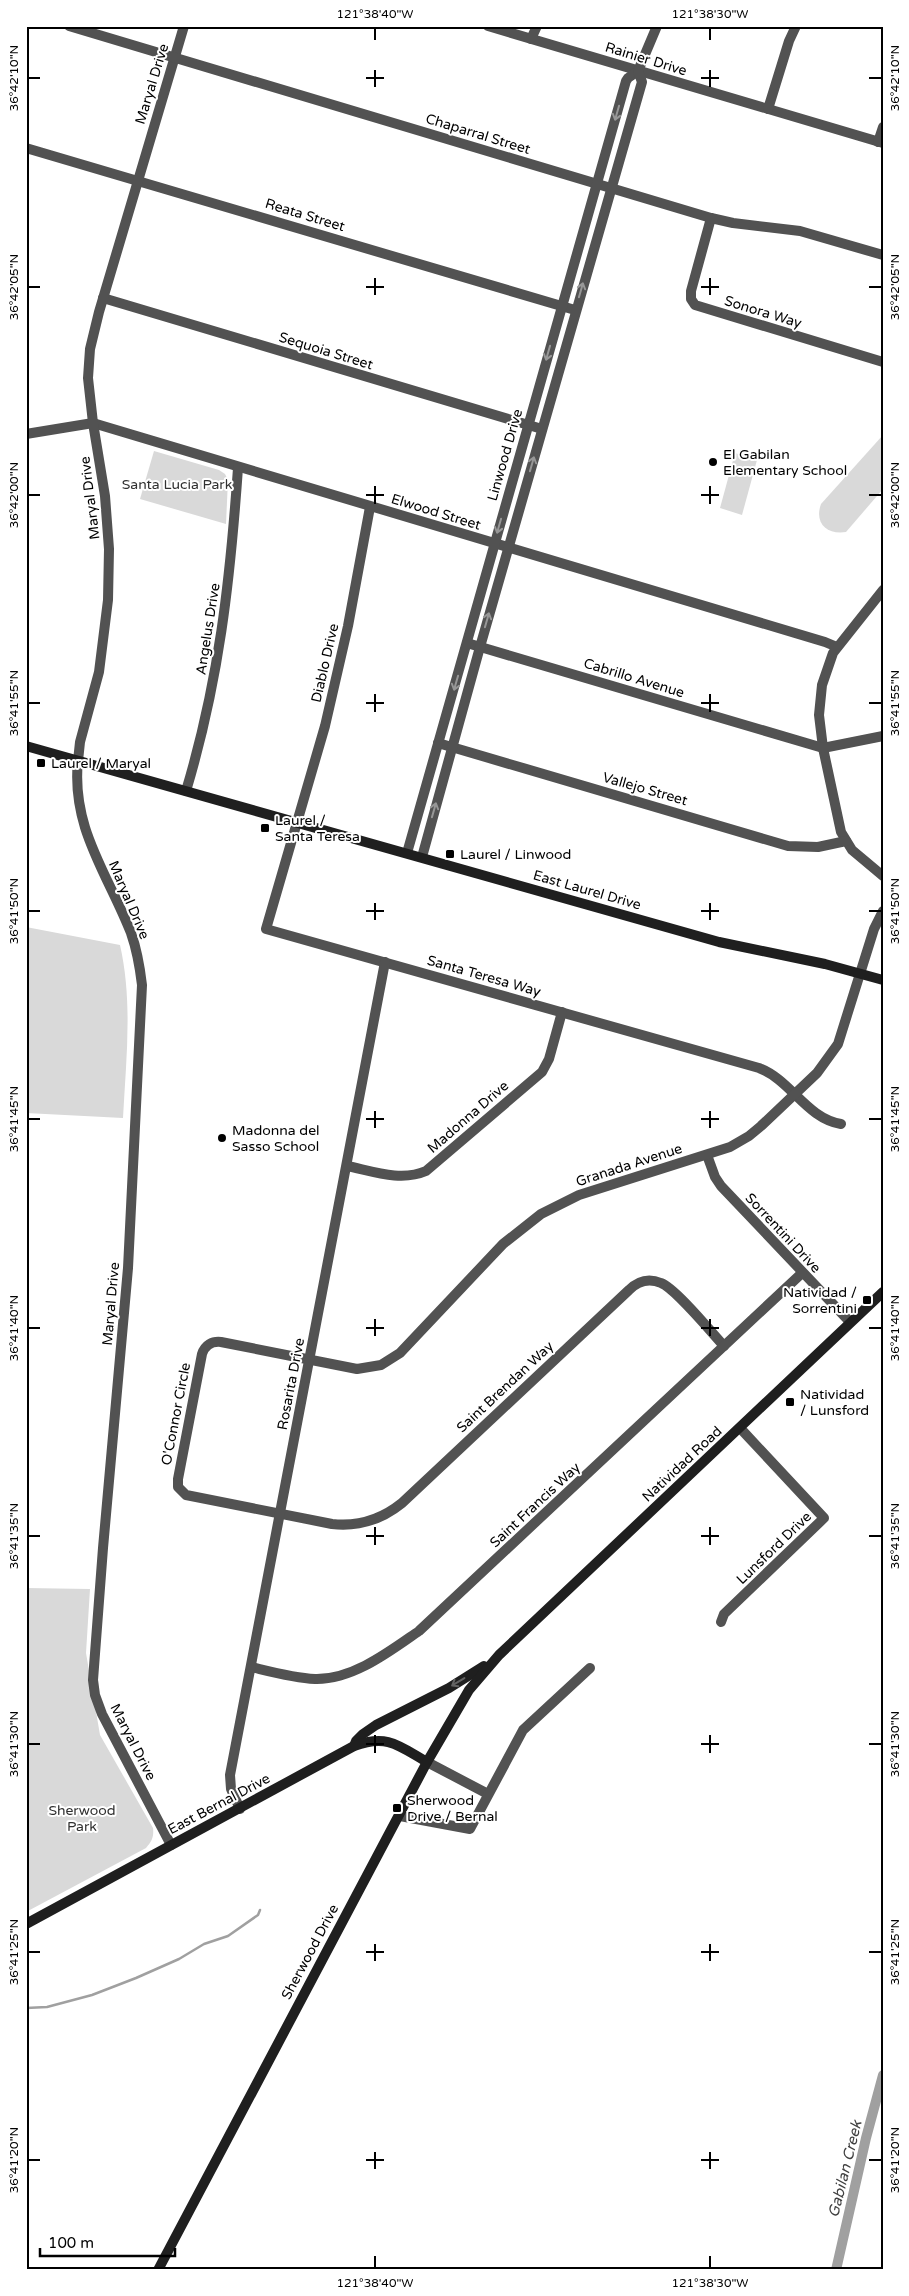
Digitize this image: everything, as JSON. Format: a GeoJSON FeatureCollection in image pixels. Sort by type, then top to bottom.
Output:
{"type":"FeatureCollection","features":[{"type":"Feature","properties":{"kind":"main road","name":"East Laurel Drive"},"geometry":{"type":"LineString","coordinates":[[26,746],[719,942],[883,980]]}},
{"type":"Feature","properties":{"kind":"main road","name":"Natividad Road"},"geometry":{"type":"LineString","coordinates":[[499,1656],[883,1292]]}},
{"type":"Feature","properties":{"kind":"main road"},"geometry":{"type":"LineString","coordinates":[[354,1746],[363,1734],[449,1688],[499,1656]]}},
{"type":"Feature","properties":{"kind":"main road","name":"Sherwood Drive"},"geometry":{"type":"LineString","coordinates":[[158,2270],[427,1762],[469,1690],[499,1656]]}},
{"type":"Feature","properties":{"kind":"main road","name":"East Bernal Drive"},"geometry":{"type":"LineString","coordinates":[[26,1924],[354,1746],[378,1739],[389,1742],[427,1762]]}},
{"type":"Feature","properties":{"kind":"street","name":"Chaparral Street"},"geometry":{"type":"LineString","coordinates":[[69,26],[711,218],[733,223],[800,231],[883,255]]}},
{"type":"Feature","properties":{"kind":"street","name":"Maryal Drive"},"geometry":{"type":"LineString","coordinates":[[171,1845],[102,1714],[95,1695],[93,1680],[128,1268],[142,986],[139,960],[131,934],[83,826],[76,791],[80,742],[102,655],[108,600],[109,549],[105,496],[93,424],[89,365],[94,332],[103,298],[184,26]]}},
{"type":"Feature","properties":{"kind":"street","name":"Rainier Drive"},"geometry":{"type":"LineString","coordinates":[[488,26],[881,143]]}},
{"type":"Feature","properties":{"kind":"street"},"geometry":{"type":"LineString","coordinates":[[531,39],[537,26]]}},
{"type":"Feature","properties":{"kind":"street","name":"Linwood Drive"},"geometry":{"type":"LineString","coordinates":[[406,853],[628,78],[638,71],[657,26]]}},
{"type":"Feature","properties":{"kind":"street"},"geometry":{"type":"LineString","coordinates":[[768,109],[789,41],[796,26]]}},
{"type":"Feature","properties":{"kind":"street","name":"Linwood Drive"},"geometry":{"type":"LineString","coordinates":[[422,857],[575,310],[642,82],[638,71]]}},
{"type":"Feature","properties":{"kind":"street"},"geometry":{"type":"LineString","coordinates":[[881,143],[883,127]]}},
{"type":"Feature","properties":{"kind":"street","name":"Reata Street"},"geometry":{"type":"LineString","coordinates":[[26,148],[575,310]]}},
{"type":"Feature","properties":{"kind":"street","name":"Sonora Way"},"geometry":{"type":"LineString","coordinates":[[711,218],[691,291],[691,299],[695,305],[883,362]]}},
{"type":"Feature","properties":{"kind":"street","name":"Sequoia Street"},"geometry":{"type":"LineString","coordinates":[[103,298],[542,429]]}},
{"type":"Feature","properties":{"kind":"street","name":"Elwood Street"},"geometry":{"type":"LineString","coordinates":[[26,434],[93,424],[825,642],[836,647]]}},
{"type":"Feature","properties":{"kind":"street","name":"Angelus Drive"},"geometry":{"type":"LineString","coordinates":[[186,791],[204,728],[222,636],[232,560],[238,468]]}},
{"type":"Feature","properties":{"kind":"street","name":"Diablo Drive"},"geometry":{"type":"LineString","coordinates":[[297,822],[324,726],[348,626],[370,507]]}},
{"type":"Feature","properties":{"kind":"street"},"geometry":{"type":"LineString","coordinates":[[883,590],[836,647],[825,674],[820,696],[819,715],[823,748],[838,822],[846,841],[858,857],[883,876]]}},
{"type":"Feature","properties":{"kind":"street","name":"Cabrillo Avenue"},"geometry":{"type":"LineString","coordinates":[[467,643],[823,748]]}},
{"type":"Feature","properties":{"kind":"street"},"geometry":{"type":"LineString","coordinates":[[823,748],[883,736]]}},
{"type":"Feature","properties":{"kind":"street","name":"Vallejo Street"},"geometry":{"type":"LineString","coordinates":[[438,743],[788,846],[818,847],[846,841]]}},
{"type":"Feature","properties":{"kind":"street","name":"Santa Teresa Way"},"geometry":{"type":"LineString","coordinates":[[297,822],[266,929],[759,1068],[777,1077],[794,1095],[824,1120],[841,1124]]}},
{"type":"Feature","properties":{"kind":"street","name":"Granada Avenue"},"geometry":{"type":"LineString","coordinates":[[310,1360],[358,1368],[368,1368],[386,1362],[404,1348],[503,1244],[541,1214],[579,1195],[707,1155],[730,1147],[749,1136],[822,1068],[838,1044],[874,929],[883,911]]}},
{"type":"Feature","properties":{"kind":"street","name":"Rosarita Drive"},"geometry":{"type":"LineString","coordinates":[[240,1809],[229,1780],[385,962]]}},
{"type":"Feature","properties":{"kind":"street","name":"Madonna Drive"},"geometry":{"type":"LineString","coordinates":[[346,1166],[400,1176],[416,1175],[426,1171],[542,1072],[549,1059],[562,1012]]}},
{"type":"Feature","properties":{"kind":"street","name":"Sorrentini Drive"},"geometry":{"type":"LineString","coordinates":[[707,1155],[715,1177],[721,1186],[802,1274],[850,1322]]}},
{"type":"Feature","properties":{"kind":"street","name":"Saint Francis Way"},"geometry":{"type":"LineString","coordinates":[[250,1667],[307,1678],[334,1677],[354,1671],[410,1637],[439,1614],[802,1274]]}},
{"type":"Feature","properties":{"kind":"street","name":"Saint Brendan Way"},"geometry":{"type":"LineString","coordinates":[[280,1513],[348,1525],[371,1521],[393,1510],[629,1290],[641,1281],[656,1281],[669,1287],[724,1346]]}},
{"type":"Feature","properties":{"kind":"street","name":"O'Connor Circle"},"geometry":{"type":"LineString","coordinates":[[280,1513],[186,1495],[180,1490],[178,1479],[198,1373],[203,1350],[213,1342],[310,1360]]}},
{"type":"Feature","properties":{"kind":"street","name":"Lunsford Drive"},"geometry":{"type":"LineString","coordinates":[[721,1622],[724,1614],[824,1518],[740,1428]]}},
{"type":"Feature","properties":{"kind":"street"},"geometry":{"type":"LineString","coordinates":[[400,1816],[470,1829],[523,1730],[590,1668]]}},
{"type":"Feature","properties":{"kind":"street"},"geometry":{"type":"LineString","coordinates":[[427,1762],[488,1794]]}},
{"type":"Feature","properties":{"kind":"green space"},"geometry":{"type":"Polygon","coordinates":[[[883,435],[883,489],[846,532],[833,532],[821,522],[819,511],[821,504],[883,435]]]}},
{"type":"Feature","properties":{"kind":"green space","name":"Santa Lucia Park"},"geometry":{"type":"Polygon","coordinates":[[[154,451],[219,470],[225,474],[228,480],[226,524],[140,499],[154,451]]]}},
{"type":"Feature","properties":{"kind":"green space"},"geometry":{"type":"Polygon","coordinates":[[[735,453],[757,460],[742,515],[720,508],[735,453]]]}},
{"type":"Feature","properties":{"kind":"green space"},"geometry":{"type":"Polygon","coordinates":[[[26,927],[120,945],[124,966],[127,1009],[127,1053],[123,1118],[26,1113],[26,927]]]}},
{"type":"Feature","properties":{"kind":"green space","name":"Sherwood Park"},"geometry":{"type":"Polygon","coordinates":[[[26,1588],[90,1589],[86,1653],[100,1735],[153,1831],[152,1839],[146,1848],[26,1912],[26,1588]]]}},
{"type":"Feature","properties":{"kind":"waterway"},"geometry":{"type":"LineString","coordinates":[[26,2008],[47,2007],[92,1995],[136,1978],[179,1959],[204,1944],[228,1936],[258,1915],[260,1910]]}},
{"type":"Feature","properties":{"kind":"waterway","name":"Gabilan Creek"},"geometry":{"type":"LineString","coordinates":[[836,2270],[866,2138],[883,2075]]}},
{"type":"Feature","properties":{"kind":"place","name":"El Gabilan Elementary School"},"geometry":{"type":"Point","coordinates":[713,462]}},
{"type":"Feature","properties":{"kind":"place","name":"Laurel / Maryal"},"geometry":{"type":"Point","coordinates":[41,763]}},
{"type":"Feature","properties":{"kind":"place","name":"Laurel / Santa Teresa"},"geometry":{"type":"Point","coordinates":[265,828]}},
{"type":"Feature","properties":{"kind":"place","name":"Laurel / Linwood"},"geometry":{"type":"Point","coordinates":[450,854]}},
{"type":"Feature","properties":{"kind":"place","name":"Madonna del Sasso School"},"geometry":{"type":"Point","coordinates":[222,1138]}},
{"type":"Feature","properties":{"kind":"place","name":"Natividad / Sorrentini"},"geometry":{"type":"Point","coordinates":[867,1300]}},
{"type":"Feature","properties":{"kind":"place","name":"Natividad / Lunsford"},"geometry":{"type":"Point","coordinates":[790,1402]}},
{"type":"Feature","properties":{"kind":"place","name":"Sherwood Drive / Bernal"},"geometry":{"type":"Point","coordinates":[397,1808]}}]}
